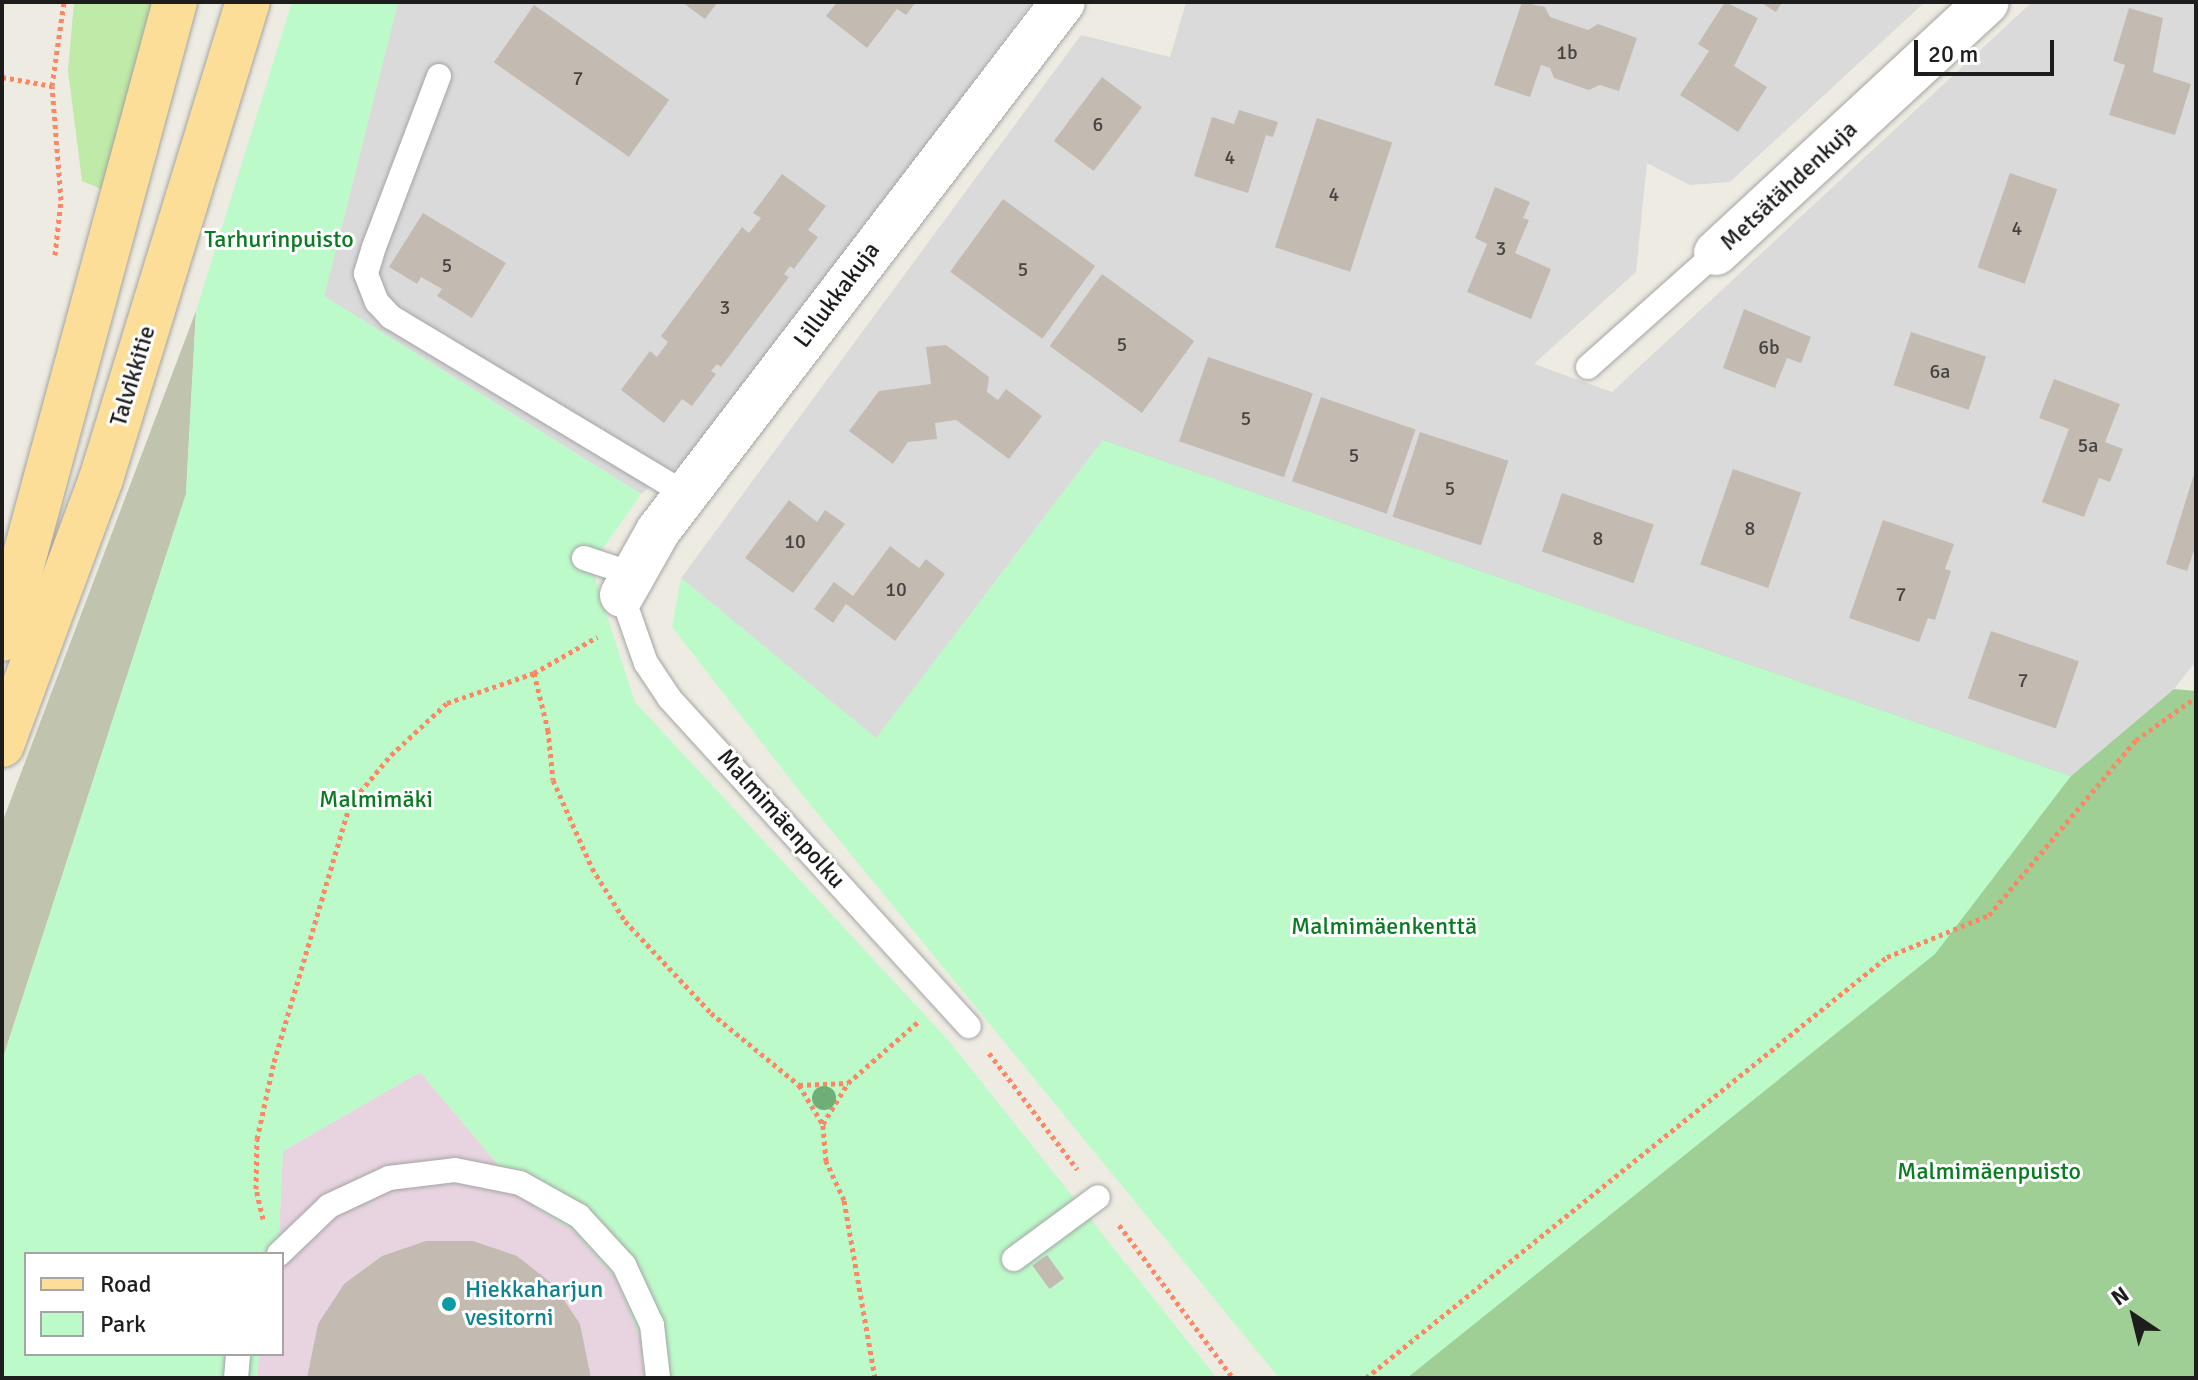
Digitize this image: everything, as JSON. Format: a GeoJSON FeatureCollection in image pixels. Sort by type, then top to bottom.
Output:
{"type":"FeatureCollection","features":[{"type":"Feature","properties":{"kind":"main road"},"geometry":{"type":"LineString","coordinates":[[2,639],[175,2]]}},
{"type":"Feature","properties":{"kind":"main road","name":"Talvikkitie"},"geometry":{"type":"LineString","coordinates":[[2,745],[101,479],[248,2]]}},
{"type":"Feature","properties":{"kind":"street","name":"Lillukkakuja"},"geometry":{"type":"LineString","coordinates":[[627,596],[686,494],[1063,2]]}},
{"type":"Feature","properties":{"kind":"street","name":"Metsätähdenkuja"},"geometry":{"type":"LineString","coordinates":[[1716,253],[1987,2]]}},
{"type":"Feature","properties":{"kind":"lane"},"geometry":{"type":"LineString","coordinates":[[439,76],[366,274],[377,302],[391,317],[686,494]]}},
{"type":"Feature","properties":{"kind":"lane","name":"Metsätähdenkuja"},"geometry":{"type":"LineString","coordinates":[[1588,367],[1716,253]]}},
{"type":"Feature","properties":{"kind":"lane"},"geometry":{"type":"LineString","coordinates":[[584,558],[627,596]]}},
{"type":"Feature","properties":{"kind":"lane","name":"Malmimäenpolku"},"geometry":{"type":"LineString","coordinates":[[627,596],[670,699],[969,1026]]}},
{"type":"Feature","properties":{"kind":"lane"},"geometry":{"type":"LineString","coordinates":[[281,1252],[329,1206],[389,1178],[455,1170],[520,1183],[579,1216],[624,1265],[652,1325],[658,1378]]}},
{"type":"Feature","properties":{"kind":"lane"},"geometry":{"type":"LineString","coordinates":[[1014,1259],[1098,1197]]}},
{"type":"Feature","properties":{"kind":"lane"},"geometry":{"type":"LineString","coordinates":[[236,1378],[238,1356]]}},
{"type":"Feature","properties":{"kind":"path"},"geometry":{"type":"LineString","coordinates":[[54,262],[61,200],[52,86],[64,2]]}},
{"type":"Feature","properties":{"kind":"path"},"geometry":{"type":"LineString","coordinates":[[2,77],[52,86]]}},
{"type":"Feature","properties":{"kind":"path"},"geometry":{"type":"LineString","coordinates":[[280,1252],[260,1207],[257,1139],[274,1062],[350,804],[391,755],[447,703],[534,673],[627,596]]}},
{"type":"Feature","properties":{"kind":"path"},"geometry":{"type":"LineString","coordinates":[[534,673],[548,730],[553,780],[592,868],[625,921],[711,1013],[799,1085],[823,1124],[826,1161],[844,1200],[875,1378]]}},
{"type":"Feature","properties":{"kind":"path"},"geometry":{"type":"LineString","coordinates":[[1366,1378],[1887,957],[1989,915],[2136,740],[2196,697]]}},
{"type":"Feature","properties":{"kind":"path"},"geometry":{"type":"LineString","coordinates":[[823,1124],[848,1083],[943,999]]}},
{"type":"Feature","properties":{"kind":"path"},"geometry":{"type":"LineString","coordinates":[[799,1085],[848,1083]]}},
{"type":"Feature","properties":{"kind":"shaded area"},"geometry":{"type":"Polygon","coordinates":[[[398,2],[1032,2],[708,443],[641,494],[324,296],[398,2]]]}},
{"type":"Feature","properties":{"kind":"shaded area"},"geometry":{"type":"Polygon","coordinates":[[[1186,2],[1925,2],[1730,182],[1690,185],[1647,163],[1636,272],[1534,364],[1612,392],[2032,2],[2196,2],[2196,661],[2174,689],[2071,776],[1103,440],[876,739],[681,578],[1081,35],[1170,57],[1186,2]]]}},
{"type":"Feature","properties":{"kind":"shaded area"},"geometry":{"type":"Polygon","coordinates":[[[196,311],[186,494],[2,1061],[2,823],[196,311]]]}},
{"type":"Feature","properties":{"kind":"shaded area"},"geometry":{"type":"Polygon","coordinates":[[[420,1072],[533,1206],[573,1230],[616,1278],[641,1339],[645,1378],[257,1378],[259,1356],[284,1356],[284,1252],[278,1252],[283,1151],[420,1072]]]}},
{"type":"Feature","properties":{"kind":"green space"},"geometry":{"type":"Polygon","coordinates":[[[74,2],[155,2],[106,191],[82,181],[68,71],[74,2]]]}},
{"type":"Feature","properties":{"kind":"green space","name":"Malmimäki"},"geometry":{"type":"Polygon","coordinates":[[[292,2],[398,2],[324,296],[641,494],[591,566],[635,702],[949,1041],[1217,1378],[645,1378],[641,1339],[616,1278],[573,1230],[533,1206],[420,1072],[283,1151],[278,1252],[24,1252],[24,1356],[259,1356],[257,1378],[2,1378],[2,1061],[186,494],[196,311],[292,2]]]}},
{"type":"Feature","properties":{"kind":"green space","name":"Malmimäenkenttä"},"geometry":{"type":"Polygon","coordinates":[[[1103,440],[2071,776],[2174,689],[2196,691],[2196,1378],[1279,1378],[1103,440]]]}},
{"type":"Feature","properties":{"kind":"green space","name":"Malmimäenkenttä"},"geometry":{"type":"Polygon","coordinates":[[[1103,440],[2071,776],[1935,954],[1407,1378],[1279,1378],[804,797],[672,627],[681,578],[876,738],[1103,440]]]}},
{"type":"Feature","properties":{"kind":"building"},"geometry":{"type":"Polygon","coordinates":[[[682,2],[718,2],[705,19],[682,2]]]}},
{"type":"Feature","properties":{"kind":"building"},"geometry":{"type":"Polygon","coordinates":[[[837,2],[916,2],[906,15],[897,9],[867,48],[826,16],[837,2]]]}},
{"type":"Feature","properties":{"kind":"building"},"geometry":{"type":"Polygon","coordinates":[[[1522,2],[1545,7],[1550,17],[1588,30],[1598,24],[1637,38],[1619,91],[1600,85],[1589,90],[1554,78],[1550,68],[1541,65],[1530,97],[1494,85],[1522,2]]]}},
{"type":"Feature","properties":{"kind":"building"},"geometry":{"type":"Polygon","coordinates":[[[1725,2],[1758,18],[1734,66],[1767,87],[1738,132],[1680,95],[1709,51],[1698,44],[1725,2]]]}},
{"type":"Feature","properties":{"kind":"building"},"geometry":{"type":"Polygon","coordinates":[[[1760,2],[1782,2],[1776,12],[1760,2]]]}},
{"type":"Feature","properties":{"kind":"building"},"geometry":{"type":"Polygon","coordinates":[[[534,5],[669,100],[629,157],[494,62],[534,5]]]}},
{"type":"Feature","properties":{"kind":"building"},"geometry":{"type":"Polygon","coordinates":[[[2129,8],[2163,18],[2153,72],[2191,84],[2175,135],[2109,115],[2125,65],[2113,61],[2129,8]]]}},
{"type":"Feature","properties":{"kind":"building"},"geometry":{"type":"Polygon","coordinates":[[[1102,77],[1142,107],[1094,171],[1054,141],[1102,77]]]}},
{"type":"Feature","properties":{"kind":"building"},"geometry":{"type":"Polygon","coordinates":[[[1239,110],[1278,122],[1273,137],[1266,135],[1248,193],[1194,176],[1212,117],[1234,124],[1239,110]]]}},
{"type":"Feature","properties":{"kind":"building"},"geometry":{"type":"Polygon","coordinates":[[[1317,118],[1392,142],[1350,272],[1275,247],[1317,118]]]}},
{"type":"Feature","properties":{"kind":"building"},"geometry":{"type":"Polygon","coordinates":[[[2010,173],[2057,189],[2025,284],[1977,268],[2010,173]]]}},
{"type":"Feature","properties":{"kind":"building"},"geometry":{"type":"Polygon","coordinates":[[[782,174],[826,206],[808,230],[818,237],[794,269],[790,266],[784,274],[789,277],[721,367],[717,364],[711,371],[716,374],[692,406],[682,399],[664,423],[621,390],[650,351],[657,357],[668,342],[661,336],[742,227],[749,233],[761,218],[753,213],[782,174]]]}},
{"type":"Feature","properties":{"kind":"building"},"geometry":{"type":"Polygon","coordinates":[[[1495,187],[1530,202],[1523,218],[1529,220],[1515,253],[1551,269],[1531,319],[1467,292],[1487,244],[1475,238],[1495,187]]]}},
{"type":"Feature","properties":{"kind":"building"},"geometry":{"type":"Polygon","coordinates":[[[1003,199],[1095,266],[1042,339],[950,272],[1003,199]]]}},
{"type":"Feature","properties":{"kind":"building"},"geometry":{"type":"Polygon","coordinates":[[[423,213],[506,263],[472,318],[437,296],[442,289],[421,277],[417,284],[389,267],[423,213]]]}},
{"type":"Feature","properties":{"kind":"building"},"geometry":{"type":"Polygon","coordinates":[[[1102,274],[1194,341],[1142,413],[1050,346],[1102,274]]]}},
{"type":"Feature","properties":{"kind":"building"},"geometry":{"type":"Polygon","coordinates":[[[1744,309],[1811,337],[1801,363],[1787,358],[1775,388],[1723,368],[1744,309]]]}},
{"type":"Feature","properties":{"kind":"building"},"geometry":{"type":"Polygon","coordinates":[[[1911,332],[1986,356],[1969,410],[1894,385],[1911,332]]]}},
{"type":"Feature","properties":{"kind":"building"},"geometry":{"type":"Polygon","coordinates":[[[946,345],[989,377],[987,392],[998,400],[1006,389],[1042,416],[1009,459],[956,420],[935,423],[937,439],[908,442],[893,464],[849,431],[879,391],[931,384],[926,347],[946,345]]]}},
{"type":"Feature","properties":{"kind":"building"},"geometry":{"type":"Polygon","coordinates":[[[1208,357],[1313,393],[1284,477],[1179,441],[1208,357]]]}},
{"type":"Feature","properties":{"kind":"building"},"geometry":{"type":"Polygon","coordinates":[[[2054,379],[2120,404],[2105,442],[2123,449],[2110,482],[2099,478],[2084,517],[2042,502],[2069,429],[2039,418],[2054,379]]]}},
{"type":"Feature","properties":{"kind":"building"},"geometry":{"type":"Polygon","coordinates":[[[1321,397],[1416,430],[1387,514],[1292,481],[1321,397]]]}},
{"type":"Feature","properties":{"kind":"building"},"geometry":{"type":"Polygon","coordinates":[[[1420,432],[1508,461],[1481,545],[1392,517],[1420,432]]]}},
{"type":"Feature","properties":{"kind":"building"},"geometry":{"type":"Polygon","coordinates":[[[1733,469],[1801,492],[1768,588],[1700,564],[1733,469]]]}},
{"type":"Feature","properties":{"kind":"building"},"geometry":{"type":"Polygon","coordinates":[[[2195,471],[2196,545],[2187,571],[2166,564],[2195,471]]]}},
{"type":"Feature","properties":{"kind":"building"},"geometry":{"type":"Polygon","coordinates":[[[1562,493],[1654,525],[1634,583],[1542,552],[1562,493]]]}},
{"type":"Feature","properties":{"kind":"building"},"geometry":{"type":"Polygon","coordinates":[[[789,500],[817,522],[825,510],[845,524],[793,593],[745,558],[789,500]]]}},
{"type":"Feature","properties":{"kind":"building"},"geometry":{"type":"Polygon","coordinates":[[[1883,520],[1954,544],[1945,569],[1951,571],[1935,620],[1928,618],[1919,642],[1849,618],[1883,520]]]}},
{"type":"Feature","properties":{"kind":"building"},"geometry":{"type":"Polygon","coordinates":[[[890,546],[919,568],[926,559],[945,574],[895,641],[846,604],[833,623],[814,609],[834,582],[853,596],[890,546]]]}},
{"type":"Feature","properties":{"kind":"building"},"geometry":{"type":"Polygon","coordinates":[[[1991,631],[2079,661],[2056,728],[1968,698],[1991,631]]]}},
{"type":"Feature","properties":{"kind":"building","name":"Hiekkaharjun vesitorni"},"geometry":{"type":"Polygon","coordinates":[[[426,1241],[473,1241],[517,1256],[554,1285],[580,1324],[591,1378],[307,1378],[318,1324],[344,1284],[382,1256],[426,1241]]]}},
{"type":"Feature","properties":{"kind":"building"},"geometry":{"type":"Polygon","coordinates":[[[1047,1255],[1064,1278],[1049,1289],[1032,1266],[1047,1255]]]}},
{"type":"Feature","properties":{"kind":"place","name":"Hiekkaharjun vesitorni"},"geometry":{"type":"Point","coordinates":[449,1304]}},
{"type":"Feature","properties":{"kind":"park label","name":"Tarhurinpuisto"},"geometry":{"type":"Point","coordinates":[279,240]}},
{"type":"Feature","properties":{"kind":"park label","name":"Malmimäenpuisto"},"geometry":{"type":"Point","coordinates":[1989,1172]}}]}
